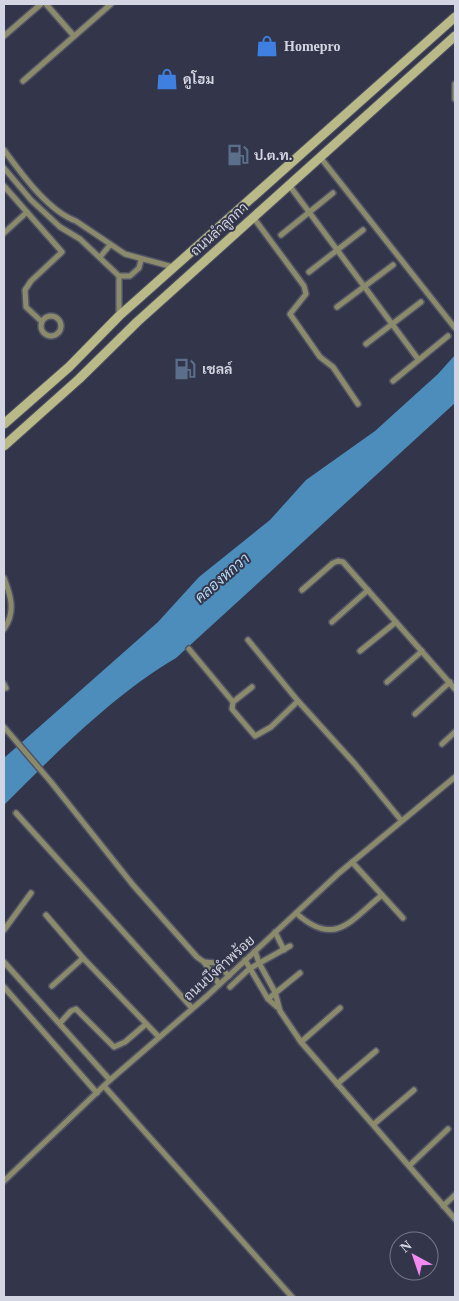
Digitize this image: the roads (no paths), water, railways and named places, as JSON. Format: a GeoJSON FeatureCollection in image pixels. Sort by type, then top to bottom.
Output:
{"type":"FeatureCollection","features":[{"type":"Feature","properties":{"kind":"main road","name":"ถนนลำลูกกา"},"geometry":{"type":"LineString","coordinates":[[4,424],[69,367],[119,316],[173,267],[455,17]]}},
{"type":"Feature","properties":{"kind":"main road","name":"ถนนลำลูกกา"},"geometry":{"type":"LineString","coordinates":[[4,446],[253,217],[455,36]]}},
{"type":"Feature","properties":{"kind":"street"},"geometry":{"type":"LineString","coordinates":[[4,36],[41,4]]}},
{"type":"Feature","properties":{"kind":"street"},"geometry":{"type":"LineString","coordinates":[[46,4],[74,36]]}},
{"type":"Feature","properties":{"kind":"street"},"geometry":{"type":"LineString","coordinates":[[23,81],[111,4]]}},
{"type":"Feature","properties":{"kind":"street"},"geometry":{"type":"LineString","coordinates":[[455,84],[455,99]]}},
{"type":"Feature","properties":{"kind":"street"},"geometry":{"type":"LineString","coordinates":[[4,150],[38,192],[67,218],[76,221],[110,245],[140,260],[173,267]]}},
{"type":"Feature","properties":{"kind":"street"},"geometry":{"type":"LineString","coordinates":[[320,157],[455,328]]}},
{"type":"Feature","properties":{"kind":"street"},"geometry":{"type":"LineString","coordinates":[[4,168],[30,200],[60,227],[100,257],[119,276],[130,276],[139,268],[140,260]]}},
{"type":"Feature","properties":{"kind":"street"},"geometry":{"type":"LineString","coordinates":[[289,185],[366,286],[418,359]]}},
{"type":"Feature","properties":{"kind":"street"},"geometry":{"type":"LineString","coordinates":[[4,186],[62,252],[25,290],[26,307],[41,321],[41,330],[46,335],[52,336],[59,332],[61,324],[55,316],[47,316],[41,321]]}},
{"type":"Feature","properties":{"kind":"street"},"geometry":{"type":"LineString","coordinates":[[281,235],[334,193]]}},
{"type":"Feature","properties":{"kind":"street"},"geometry":{"type":"LineString","coordinates":[[4,233],[27,212]]}},
{"type":"Feature","properties":{"kind":"street"},"geometry":{"type":"LineString","coordinates":[[253,217],[304,286],[306,294],[290,314],[320,357],[333,367],[358,404]]}},
{"type":"Feature","properties":{"kind":"street"},"geometry":{"type":"LineString","coordinates":[[70,233],[76,221]]}},
{"type":"Feature","properties":{"kind":"street"},"geometry":{"type":"LineString","coordinates":[[309,272],[339,251],[363,230]]}},
{"type":"Feature","properties":{"kind":"street"},"geometry":{"type":"LineString","coordinates":[[100,257],[110,245]]}},
{"type":"Feature","properties":{"kind":"street"},"geometry":{"type":"LineString","coordinates":[[337,307],[393,265]]}},
{"type":"Feature","properties":{"kind":"street"},"geometry":{"type":"LineString","coordinates":[[119,276],[119,316]]}},
{"type":"Feature","properties":{"kind":"street"},"geometry":{"type":"LineString","coordinates":[[366,344],[421,302]]}},
{"type":"Feature","properties":{"kind":"street"},"geometry":{"type":"LineString","coordinates":[[393,380],[448,336]]}},
{"type":"Feature","properties":{"kind":"street"},"geometry":{"type":"LineString","coordinates":[[302,590],[322,571],[338,561],[343,562],[455,689]]}},
{"type":"Feature","properties":{"kind":"street"},"geometry":{"type":"LineString","coordinates":[[4,578],[12,608],[9,621],[4,629]]}},
{"type":"Feature","properties":{"kind":"street"},"geometry":{"type":"LineString","coordinates":[[332,622],[368,590]]}},
{"type":"Feature","properties":{"kind":"street"},"geometry":{"type":"LineString","coordinates":[[360,651],[396,622]]}},
{"type":"Feature","properties":{"kind":"street"},"geometry":{"type":"LineString","coordinates":[[248,640],[401,820]]}},
{"type":"Feature","properties":{"kind":"street"},"geometry":{"type":"LineString","coordinates":[[189,649],[233,702]]}},
{"type":"Feature","properties":{"kind":"street"},"geometry":{"type":"LineString","coordinates":[[387,682],[422,651]]}},
{"type":"Feature","properties":{"kind":"street"},"geometry":{"type":"LineString","coordinates":[[415,714],[450,682]]}},
{"type":"Feature","properties":{"kind":"street"},"geometry":{"type":"LineString","coordinates":[[252,687],[233,702],[232,709],[255,736],[271,727],[298,701]]}},
{"type":"Feature","properties":{"kind":"street"},"geometry":{"type":"LineString","coordinates":[[6,730],[133,885],[197,957],[204,962],[220,984]]}},
{"type":"Feature","properties":{"kind":"street"},"geometry":{"type":"LineString","coordinates":[[442,744],[455,732]]}},
{"type":"Feature","properties":{"kind":"street","name":"ถนนบึงคำพร้อย"},"geometry":{"type":"LineString","coordinates":[[4,1181],[110,1080],[229,976],[352,862],[455,777]]}},
{"type":"Feature","properties":{"kind":"street"},"geometry":{"type":"LineString","coordinates":[[16,813],[192,1008]]}},
{"type":"Feature","properties":{"kind":"street"},"geometry":{"type":"LineString","coordinates":[[352,862],[403,918]]}},
{"type":"Feature","properties":{"kind":"street"},"geometry":{"type":"LineString","coordinates":[[4,930],[31,893]]}},
{"type":"Feature","properties":{"kind":"street"},"geometry":{"type":"LineString","coordinates":[[296,913],[308,923],[331,931],[343,927],[382,895]]}},
{"type":"Feature","properties":{"kind":"street"},"geometry":{"type":"LineString","coordinates":[[46,915],[83,958],[159,1036]]}},
{"type":"Feature","properties":{"kind":"street"},"geometry":{"type":"LineString","coordinates":[[275,932],[284,950]]}},
{"type":"Feature","properties":{"kind":"street"},"geometry":{"type":"LineString","coordinates":[[230,987],[249,969],[290,946]]}},
{"type":"Feature","properties":{"kind":"street"},"geometry":{"type":"LineString","coordinates":[[255,951],[274,992],[278,1007]]}},
{"type":"Feature","properties":{"kind":"street"},"geometry":{"type":"LineString","coordinates":[[52,986],[83,958]]}},
{"type":"Feature","properties":{"kind":"street"},"geometry":{"type":"LineString","coordinates":[[246,960],[249,969],[268,999],[278,1007],[301,1042],[455,1219]]}},
{"type":"Feature","properties":{"kind":"street"},"geometry":{"type":"LineString","coordinates":[[4,962],[110,1080]]}},
{"type":"Feature","properties":{"kind":"street"},"geometry":{"type":"LineString","coordinates":[[204,962],[216,963],[229,976]]}},
{"type":"Feature","properties":{"kind":"street"},"geometry":{"type":"LineString","coordinates":[[268,999],[274,992],[300,973]]}},
{"type":"Feature","properties":{"kind":"street"},"geometry":{"type":"LineString","coordinates":[[4,988],[97,1093]]}},
{"type":"Feature","properties":{"kind":"street"},"geometry":{"type":"LineString","coordinates":[[301,1042],[340,1008]]}},
{"type":"Feature","properties":{"kind":"street"},"geometry":{"type":"LineString","coordinates":[[60,1023],[70,1011],[76,1009],[114,1047],[125,1042],[146,1024]]}},
{"type":"Feature","properties":{"kind":"street"},"geometry":{"type":"LineString","coordinates":[[337,1084],[376,1051]]}},
{"type":"Feature","properties":{"kind":"street"},"geometry":{"type":"LineString","coordinates":[[104,1086],[292,1297]]}},
{"type":"Feature","properties":{"kind":"street"},"geometry":{"type":"LineString","coordinates":[[374,1124],[414,1090]]}},
{"type":"Feature","properties":{"kind":"street"},"geometry":{"type":"LineString","coordinates":[[409,1166],[448,1130]]}},
{"type":"Feature","properties":{"kind":"street"},"geometry":{"type":"LineString","coordinates":[[443,1206],[455,1195]]}},
{"type":"Feature","properties":{"kind":"water","name":"คลองหกวา"},"geometry":{"type":"Polygon","coordinates":[[[455,355],[455,403],[176,658],[107,707],[4,805],[4,758],[158,622],[199,577],[270,520],[306,480],[375,431],[438,374],[455,355]]]}},
{"type":"Feature","properties":{"kind":"place","name":"Homepro"},"geometry":{"type":"Point","coordinates":[267,46]}},
{"type":"Feature","properties":{"kind":"place","name":"ดูโฮม"},"geometry":{"type":"Point","coordinates":[167,79]}},
{"type":"Feature","properties":{"kind":"place","name":"ป.ต.ท."},"geometry":{"type":"Point","coordinates":[238,155]}},
{"type":"Feature","properties":{"kind":"place","name":"เชลล์"},"geometry":{"type":"Point","coordinates":[185,369]}}]}
